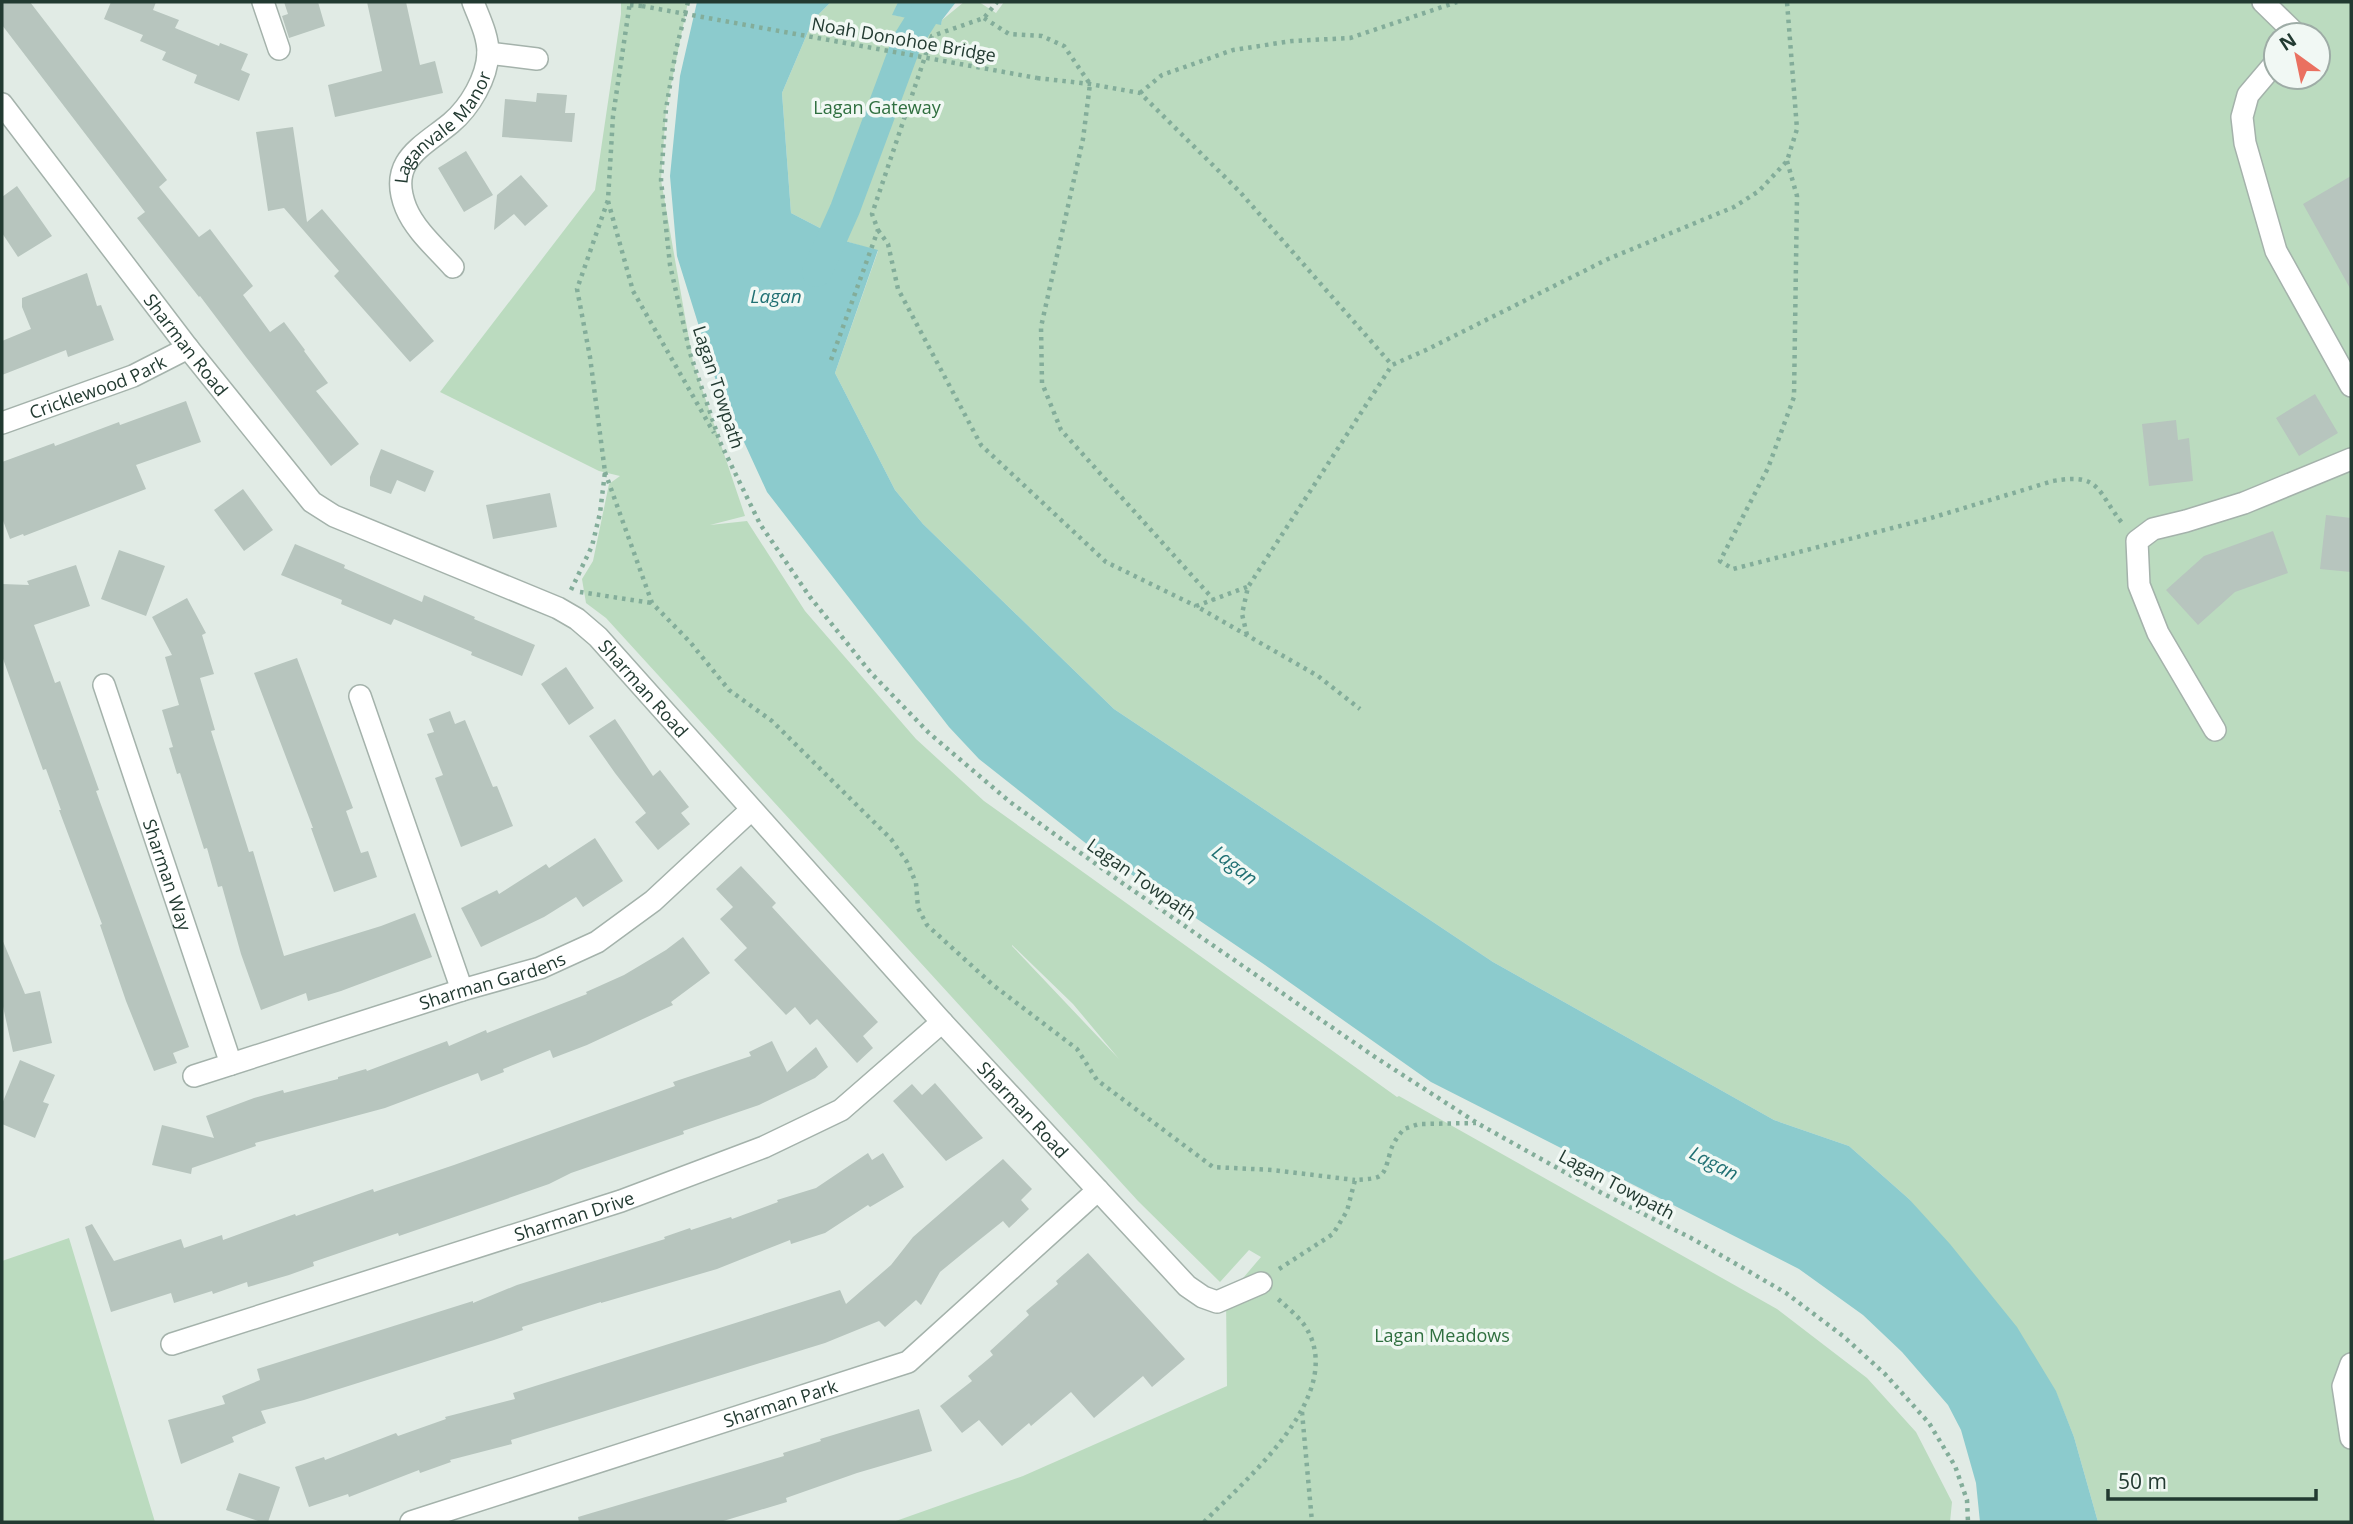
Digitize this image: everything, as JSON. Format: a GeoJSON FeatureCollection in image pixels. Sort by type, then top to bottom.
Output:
{"type":"FeatureCollection","features":[{"type":"Feature","properties":{"kind":"street"},"geometry":{"type":"LineString","coordinates":[[263,2],[279,49]]}},
{"type":"Feature","properties":{"kind":"street","name":"Laganvale Manor"},"geometry":{"type":"LineString","coordinates":[[453,267],[422,232],[407,210],[401,192],[402,177],[407,161],[416,149],[454,121],[481,82],[488,53],[487,38],[473,2]]}},
{"type":"Feature","properties":{"kind":"street"},"geometry":{"type":"LineString","coordinates":[[2263,2],[2283,21]]}},
{"type":"Feature","properties":{"kind":"street","name":"Laganvale Manor"},"geometry":{"type":"LineString","coordinates":[[488,53],[537,59]]}},
{"type":"Feature","properties":{"kind":"street"},"geometry":{"type":"LineString","coordinates":[[2262,78],[2248,95],[2242,117],[2245,143],[2276,251],[2351,386]]}},
{"type":"Feature","properties":{"kind":"street","name":"Sharman Road"},"geometry":{"type":"LineString","coordinates":[[2,103],[188,348],[312,502],[334,516],[564,599],[578,619],[598,636],[942,1022],[1187,1286],[1203,1297],[1217,1302],[1261,1283]]}},
{"type":"Feature","properties":{"kind":"street","name":"Cricklewood Park"},"geometry":{"type":"LineString","coordinates":[[2,423],[133,376],[188,348]]}},
{"type":"Feature","properties":{"kind":"street"},"geometry":{"type":"LineString","coordinates":[[2215,730],[2158,633],[2139,585],[2137,541],[2153,529],[2244,503],[2351,459]]}},
{"type":"Feature","properties":{"kind":"street","name":"Sharman Way"},"geometry":{"type":"LineString","coordinates":[[104,685],[231,1064]]}},
{"type":"Feature","properties":{"kind":"street"},"geometry":{"type":"LineString","coordinates":[[360,696],[462,990]]}},
{"type":"Feature","properties":{"kind":"street","name":"Sharman Gardens"},"geometry":{"type":"LineString","coordinates":[[194,1076],[462,990],[540,968],[597,942],[653,901],[751,810]]}},
{"type":"Feature","properties":{"kind":"street","name":"Sharman Drive"},"geometry":{"type":"LineString","coordinates":[[172,1343],[621,1201],[764,1147],[841,1110],[942,1022]]}},
{"type":"Feature","properties":{"kind":"street","name":"Sharman Park"},"geometry":{"type":"LineString","coordinates":[[411,1522],[908,1362],[1098,1190]]}},
{"type":"Feature","properties":{"kind":"street"},"geometry":{"type":"LineString","coordinates":[[2351,1364],[2343,1386],[2351,1438]]}},
{"type":"Feature","properties":{"kind":"path","name":"Lagan Towpath"},"geometry":{"type":"LineString","coordinates":[[688,2],[666,109],[661,180],[670,265],[690,353],[720,442],[760,524],[810,597],[871,673],[929,733],[1010,802],[1375,1058],[1477,1123],[1775,1286],[1843,1336],[1885,1374],[1929,1423],[1955,1465],[1967,1500],[1968,1522]]}},
{"type":"Feature","properties":{"kind":"path"},"geometry":{"type":"LineString","coordinates":[[997,2],[984,18],[932,36],[872,214],[878,230],[888,244],[898,289],[981,445],[1106,562],[1196,606],[1318,676],[1360,709]]}},
{"type":"Feature","properties":{"kind":"path"},"geometry":{"type":"LineString","coordinates":[[1392,365],[1240,192],[1140,93],[1163,75],[1233,50],[1292,41],[1350,38],[1457,2]]}},
{"type":"Feature","properties":{"kind":"path"},"geometry":{"type":"LineString","coordinates":[[1247,635],[1242,614],[1248,587],[1392,365],[1608,259],[1734,206],[1759,191],[1787,160],[1797,129],[1787,2]]}},
{"type":"Feature","properties":{"kind":"path"},"geometry":{"type":"LineString","coordinates":[[630,3],[613,116],[608,200],[577,289],[590,357],[605,472],[652,603],[690,642],[729,690],[772,721],[891,839],[912,873],[918,908],[927,925],[993,985],[1077,1049],[1097,1080],[1213,1167],[1272,1170],[1356,1180],[1374,1179],[1383,1174],[1388,1166],[1390,1152],[1404,1129],[1419,1124],[1477,1123]]}},
{"type":"Feature","properties":{"kind":"path","name":"Noah Donohoe Bridge"},"geometry":{"type":"LineString","coordinates":[[630,3],[1037,78],[1140,93]]}},
{"type":"Feature","properties":{"kind":"path"},"geometry":{"type":"LineString","coordinates":[[984,18],[1009,34],[1042,36],[1064,46],[1090,84],[1083,139],[1041,327],[1042,383],[1061,429],[1214,600]]}},
{"type":"Feature","properties":{"kind":"path"},"geometry":{"type":"LineString","coordinates":[[1787,160],[1797,196],[1794,397],[1768,468],[1720,561],[1733,569],[1884,531],[2073,477],[2086,479],[2095,485],[2137,541]]}},
{"type":"Feature","properties":{"kind":"path"},"geometry":{"type":"LineString","coordinates":[[608,200],[633,291],[720,442]]}},
{"type":"Feature","properties":{"kind":"path"},"geometry":{"type":"LineString","coordinates":[[831,360],[878,230]]}},
{"type":"Feature","properties":{"kind":"path"},"geometry":{"type":"LineString","coordinates":[[605,472],[600,513],[592,546],[564,599],[652,603]]}},
{"type":"Feature","properties":{"kind":"path"},"geometry":{"type":"LineString","coordinates":[[1196,606],[1248,587]]}},
{"type":"Feature","properties":{"kind":"path"},"geometry":{"type":"LineString","coordinates":[[1204,1522],[1280,1444],[1302,1412],[1309,1393],[1314,1370],[1314,1350],[1305,1326],[1261,1283],[1332,1234],[1347,1211],[1356,1180]]}},
{"type":"Feature","properties":{"kind":"path"},"geometry":{"type":"LineString","coordinates":[[1302,1412],[1312,1522]]}},
{"type":"Feature","properties":{"kind":"green space","name":"Lagan Meadows"},"geometry":{"type":"Polygon","coordinates":[[[621,2],[688,2],[666,109],[661,180],[693,362],[745,516],[710,525],[747,521],[805,611],[916,739],[984,801],[1397,1097],[1777,1309],[1867,1378],[1916,1432],[1952,1502],[1950,1522],[893,1522],[1023,1476],[1227,1386],[1226,1298],[1261,1257],[1249,1250],[1220,1282],[1138,1201],[606,618],[586,603],[582,579],[593,561],[609,484],[620,476],[599,471],[440,392],[595,190],[621,2]],[[1012,945],[1119,1059],[1073,1004],[1012,945]]]}},
{"type":"Feature","properties":{"kind":"green space","name":"Lagan Gateway"},"geometry":{"type":"Polygon","coordinates":[[[831,2],[898,2],[893,15],[941,24],[942,20],[964,2],[979,2],[996,13],[1004,2],[2351,2],[2351,1522],[2098,1522],[2074,1437],[2056,1392],[1909,1199],[1849,1146],[1774,1120],[1493,962],[1114,709],[923,524],[895,490],[835,373],[878,251],[845,241],[791,213],[782,93],[813,20],[831,2]]]}},
{"type":"Feature","properties":{"kind":"green space"},"geometry":{"type":"Polygon","coordinates":[[[69,1238],[155,1522],[2,1522],[2,1261],[69,1238]]]}},
{"type":"Feature","properties":{"kind":"water","name":"Lagan"},"geometry":{"type":"Polygon","coordinates":[[[697,2],[831,2],[813,20],[782,93],[791,213],[845,241],[878,250],[835,373],[895,490],[923,524],[1114,709],[1493,962],[1774,1120],[1849,1146],[1909,1199],[1950,1244],[2017,1327],[2056,1391],[2074,1437],[2098,1522],[1980,1522],[1976,1483],[1961,1430],[1948,1405],[1902,1352],[1863,1315],[1799,1269],[1431,1082],[1088,845],[979,759],[949,727],[767,492],[716,381],[677,256],[670,176],[680,76],[697,2]]]}},
{"type":"Feature","properties":{"kind":"water"},"geometry":{"type":"Polygon","coordinates":[[[898,2],[956,2],[941,25],[892,15],[898,2]]]}},
{"type":"Feature","properties":{"kind":"building"},"geometry":{"type":"Polygon","coordinates":[[[2,2],[30,2],[167,180],[159,187],[199,237],[210,229],[253,286],[243,295],[270,332],[284,322],[305,350],[328,383],[316,391],[359,444],[331,466],[137,218],[145,212],[2,25],[2,2]]]}},
{"type":"Feature","properties":{"kind":"building"},"geometry":{"type":"Polygon","coordinates":[[[111,2],[156,2],[153,10],[179,20],[175,28],[219,46],[220,43],[248,54],[241,70],[250,74],[239,101],[194,83],[197,75],[162,60],[166,52],[140,41],[143,35],[104,19],[111,2]]]}},
{"type":"Feature","properties":{"kind":"building"},"geometry":{"type":"Polygon","coordinates":[[[284,2],[318,2],[325,26],[289,38],[282,16],[288,14],[284,2]]]}},
{"type":"Feature","properties":{"kind":"building"},"geometry":{"type":"Polygon","coordinates":[[[367,2],[406,2],[420,65],[435,61],[443,93],[335,117],[328,85],[382,71],[367,2]]]}},
{"type":"Feature","properties":{"kind":"building"},"geometry":{"type":"Polygon","coordinates":[[[537,93],[567,95],[565,113],[575,113],[572,142],[502,137],[505,99],[536,102],[537,93]]]}},
{"type":"Feature","properties":{"kind":"building"},"geometry":{"type":"Polygon","coordinates":[[[293,127],[307,222],[322,209],[434,341],[410,362],[334,276],[339,271],[284,208],[268,211],[256,132],[293,127]]]}},
{"type":"Feature","properties":{"kind":"building"},"geometry":{"type":"Polygon","coordinates":[[[466,151],[493,195],[464,212],[438,168],[466,151]]]}},
{"type":"Feature","properties":{"kind":"building"},"geometry":{"type":"Polygon","coordinates":[[[521,175],[548,206],[525,226],[514,214],[494,230],[497,195],[521,175]]]}},
{"type":"Feature","properties":{"kind":"building"},"geometry":{"type":"Polygon","coordinates":[[[2351,176],[2351,290],[2303,204],[2351,176]]]}},
{"type":"Feature","properties":{"kind":"building"},"geometry":{"type":"Polygon","coordinates":[[[17,186],[52,236],[18,257],[2,233],[2,197],[17,186]]]}},
{"type":"Feature","properties":{"kind":"building"},"geometry":{"type":"Polygon","coordinates":[[[87,273],[97,306],[101,305],[114,340],[68,357],[66,350],[2,375],[2,341],[31,329],[22,307],[22,298],[87,273]]]}},
{"type":"Feature","properties":{"kind":"building"},"geometry":{"type":"Polygon","coordinates":[[[2315,394],[2338,433],[2299,456],[2276,418],[2315,394]]]}},
{"type":"Feature","properties":{"kind":"building"},"geometry":{"type":"Polygon","coordinates":[[[186,401],[201,442],[136,465],[146,489],[10,539],[2,518],[2,462],[186,401]]]}},
{"type":"Feature","properties":{"kind":"building"},"geometry":{"type":"Polygon","coordinates":[[[2176,420],[2178,440],[2189,438],[2193,481],[2149,486],[2142,424],[2176,420]]]}},
{"type":"Feature","properties":{"kind":"building"},"geometry":{"type":"Polygon","coordinates":[[[381,449],[434,471],[425,492],[397,480],[391,494],[370,486],[370,477],[381,449]]]}},
{"type":"Feature","properties":{"kind":"building"},"geometry":{"type":"Polygon","coordinates":[[[243,489],[273,530],[244,551],[214,510],[243,489]]]}},
{"type":"Feature","properties":{"kind":"building"},"geometry":{"type":"Polygon","coordinates":[[[550,493],[557,527],[493,539],[486,505],[550,493]]]}},
{"type":"Feature","properties":{"kind":"building"},"geometry":{"type":"Polygon","coordinates":[[[2326,515],[2351,518],[2351,572],[2320,569],[2326,515]]]}},
{"type":"Feature","properties":{"kind":"building"},"geometry":{"type":"Polygon","coordinates":[[[2273,531],[2288,573],[2235,592],[2198,625],[2166,590],[2204,556],[2273,531]]]}},
{"type":"Feature","properties":{"kind":"building"},"geometry":{"type":"Polygon","coordinates":[[[295,544],[422,602],[424,595],[535,645],[522,676],[394,619],[391,625],[341,604],[342,600],[281,575],[295,544]]]}},
{"type":"Feature","properties":{"kind":"building"},"geometry":{"type":"Polygon","coordinates":[[[119,550],[165,566],[146,616],[101,599],[119,550]]]}},
{"type":"Feature","properties":{"kind":"building"},"geometry":{"type":"Polygon","coordinates":[[[76,565],[90,606],[34,625],[55,683],[60,681],[99,790],[96,791],[189,1047],[173,1053],[177,1063],[154,1071],[126,1001],[100,925],[102,924],[46,769],[43,770],[2,656],[2,584],[29,585],[27,581],[76,565]]]}},
{"type":"Feature","properties":{"kind":"building"},"geometry":{"type":"Polygon","coordinates":[[[187,598],[206,633],[202,635],[214,674],[200,678],[215,730],[211,731],[249,852],[253,851],[284,956],[415,913],[432,957],[341,991],[308,1001],[306,993],[261,1010],[241,954],[222,886],[218,887],[180,773],[177,774],[169,748],[173,747],[162,710],[179,705],[165,657],[172,655],[152,617],[187,598]]]}},
{"type":"Feature","properties":{"kind":"building"},"geometry":{"type":"Polygon","coordinates":[[[297,658],[353,808],[346,811],[361,853],[368,851],[377,877],[334,892],[313,828],[254,673],[297,658]]]}},
{"type":"Feature","properties":{"kind":"building"},"geometry":{"type":"Polygon","coordinates":[[[566,667],[594,708],[569,725],[541,684],[566,667]]]}},
{"type":"Feature","properties":{"kind":"building"},"geometry":{"type":"Polygon","coordinates":[[[450,711],[455,724],[465,720],[493,787],[497,786],[513,826],[461,847],[435,778],[443,775],[427,734],[434,732],[429,719],[450,711]]]}},
{"type":"Feature","properties":{"kind":"building"},"geometry":{"type":"Polygon","coordinates":[[[615,719],[653,776],[660,770],[689,807],[681,813],[690,824],[658,850],[635,822],[646,813],[589,736],[615,719]]]}},
{"type":"Feature","properties":{"kind":"building"},"geometry":{"type":"Polygon","coordinates":[[[595,838],[623,881],[583,907],[576,897],[544,917],[481,947],[461,908],[497,890],[499,894],[546,864],[549,868],[595,838]]]}},
{"type":"Feature","properties":{"kind":"building"},"geometry":{"type":"Polygon","coordinates":[[[741,866],[776,903],[772,907],[878,1022],[863,1036],[873,1048],[857,1063],[817,1019],[810,1025],[795,1007],[786,1015],[734,960],[747,948],[720,919],[733,907],[716,889],[741,866]]]}},
{"type":"Feature","properties":{"kind":"building"},"geometry":{"type":"Polygon","coordinates":[[[683,937],[710,973],[671,1002],[673,1005],[587,1045],[553,1058],[550,1050],[481,1081],[478,1073],[385,1108],[255,1143],[256,1146],[192,1168],[191,1174],[152,1165],[162,1125],[214,1138],[206,1116],[254,1098],[283,1090],[284,1093],[366,1069],[367,1071],[447,1041],[449,1046],[486,1030],[487,1033],[587,994],[586,992],[624,975],[683,937]]]}},
{"type":"Feature","properties":{"kind":"building"},"geometry":{"type":"Polygon","coordinates":[[[2,939],[25,994],[40,991],[52,1043],[13,1052],[2,1002],[2,939]]]}},
{"type":"Feature","properties":{"kind":"building"},"geometry":{"type":"Polygon","coordinates":[[[772,1041],[787,1072],[816,1047],[828,1067],[815,1078],[759,1105],[683,1131],[684,1134],[466,1213],[313,1262],[314,1266],[289,1275],[248,1287],[247,1282],[213,1294],[212,1291],[174,1303],[171,1293],[111,1312],[85,1227],[92,1224],[114,1261],[181,1239],[184,1248],[222,1235],[223,1240],[295,1214],[296,1216],[373,1189],[374,1192],[454,1165],[675,1086],[673,1082],[751,1056],[749,1052],[772,1041]]]}},
{"type":"Feature","properties":{"kind":"building"},"geometry":{"type":"Polygon","coordinates":[[[20,1060],[55,1075],[43,1102],[49,1104],[35,1138],[2,1124],[2,1104],[20,1060]]]}},
{"type":"Feature","properties":{"kind":"building"},"geometry":{"type":"Polygon","coordinates":[[[935,1083],[983,1138],[946,1161],[893,1101],[912,1084],[922,1095],[935,1083]]]}},
{"type":"Feature","properties":{"kind":"building"},"geometry":{"type":"Polygon","coordinates":[[[868,1153],[872,1160],[883,1153],[904,1187],[870,1207],[868,1205],[825,1233],[791,1244],[790,1240],[717,1269],[601,1302],[522,1327],[523,1330],[494,1340],[261,1411],[266,1423],[232,1437],[234,1442],[181,1464],[168,1420],[225,1404],[222,1396],[260,1380],[257,1369],[473,1303],[517,1285],[665,1239],[664,1237],[690,1228],[691,1230],[731,1217],[732,1219],[778,1202],[777,1200],[816,1188],[868,1153]]]}},
{"type":"Feature","properties":{"kind":"building"},"geometry":{"type":"Polygon","coordinates":[[[1003,1159],[1032,1189],[1021,1200],[1029,1209],[1009,1228],[1003,1221],[968,1249],[940,1272],[921,1305],[916,1300],[885,1327],[879,1321],[825,1343],[511,1440],[512,1444],[450,1460],[451,1462],[420,1473],[419,1470],[349,1497],[348,1494],[309,1507],[295,1467],[324,1457],[325,1460],[396,1433],[398,1436],[446,1419],[445,1417],[515,1399],[513,1393],[840,1290],[846,1304],[891,1265],[913,1237],[1003,1159]]]}},
{"type":"Feature","properties":{"kind":"building"},"geometry":{"type":"Polygon","coordinates":[[[1088,1253],[1185,1359],[1152,1387],[1143,1376],[1094,1418],[1071,1392],[1031,1426],[1029,1423],[1002,1446],[979,1420],[962,1433],[940,1406],[972,1381],[968,1376],[993,1355],[990,1351],[1029,1315],[1026,1311],[1058,1284],[1056,1281],[1088,1253]]]}},
{"type":"Feature","properties":{"kind":"building"},"geometry":{"type":"Polygon","coordinates":[[[919,1409],[932,1451],[857,1473],[786,1498],[787,1502],[720,1522],[579,1522],[578,1517],[784,1456],[783,1453],[821,1441],[820,1439],[919,1409]]]}},
{"type":"Feature","properties":{"kind":"building"},"geometry":{"type":"Polygon","coordinates":[[[239,1473],[280,1487],[268,1522],[226,1510],[239,1473]]]}},
{"type":"Feature","properties":{"kind":"waterway"},"geometry":{"type":"LineString","coordinates":[[817,272],[845,209],[907,42],[932,2]]}}]}
